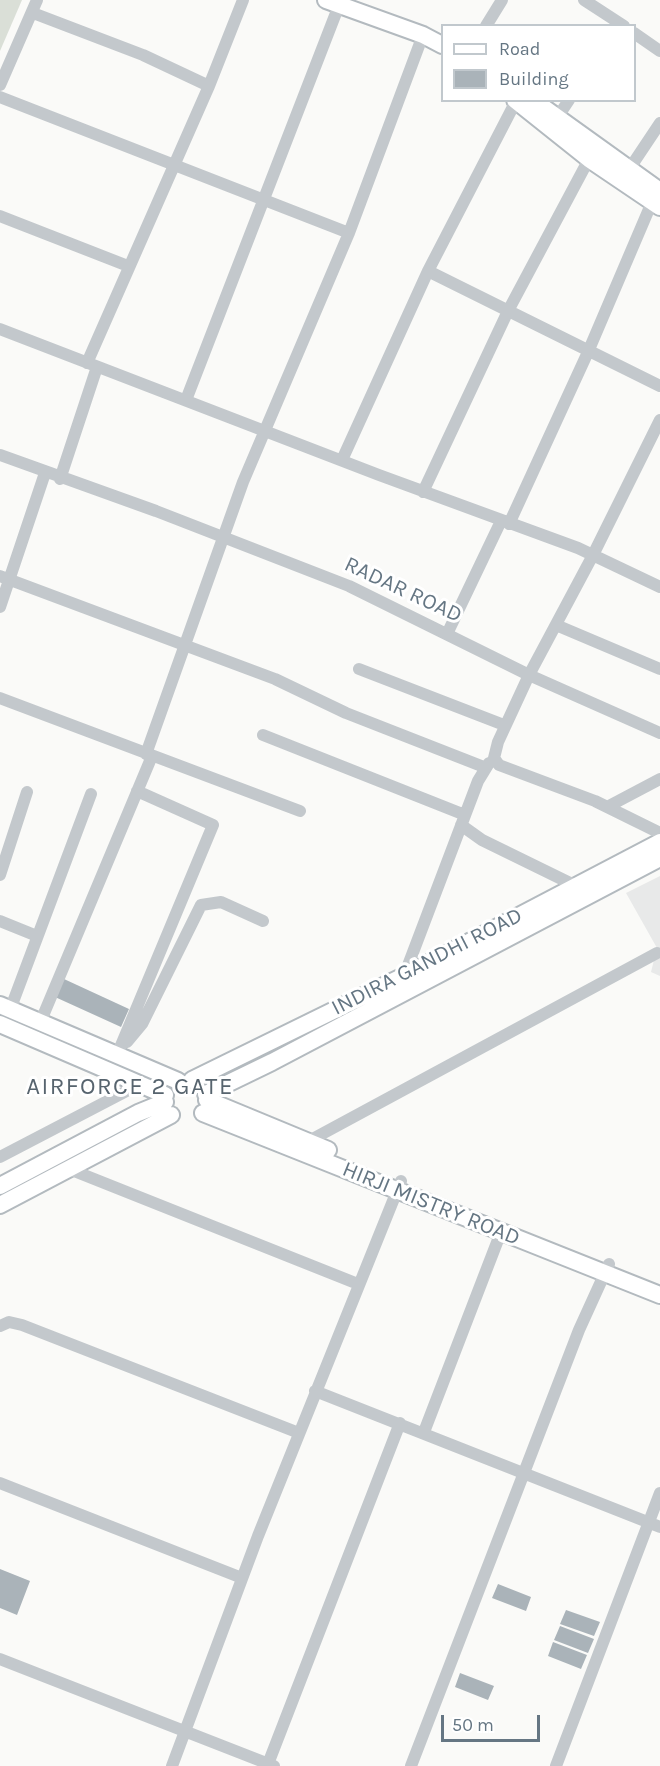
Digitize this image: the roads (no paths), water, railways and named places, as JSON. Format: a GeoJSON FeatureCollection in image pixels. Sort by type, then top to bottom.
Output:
{"type":"FeatureCollection","features":[{"type":"Feature","properties":{"kind":"main road"},"geometry":{"type":"LineString","coordinates":[[359,0],[441,32]]}},
{"type":"Feature","properties":{"kind":"main road"},"geometry":{"type":"LineString","coordinates":[[336,1],[423,35],[441,44]]}},
{"type":"Feature","properties":{"kind":"main road"},"geometry":{"type":"LineString","coordinates":[[518,102],[630,168],[657,200]]}},
{"type":"Feature","properties":{"kind":"main road"},"geometry":{"type":"LineString","coordinates":[[535,102],[553,124],[589,159],[657,200]]}},
{"type":"Feature","properties":{"kind":"main road","name":"INDIRA GANDHI ROAD"},"geometry":{"type":"LineString","coordinates":[[185,1080],[404,975],[660,842]]}},
{"type":"Feature","properties":{"kind":"main road","name":"INDIRA GANDHI ROAD"},"geometry":{"type":"LineString","coordinates":[[186,1108],[660,858]]}},
{"type":"Feature","properties":{"kind":"main road"},"geometry":{"type":"LineString","coordinates":[[0,1205],[186,1108],[198,1083],[117,1055],[5,1008]]}},
{"type":"Feature","properties":{"kind":"main road"},"geometry":{"type":"LineString","coordinates":[[0,1024],[140,1084],[186,1108]]}},
{"type":"Feature","properties":{"kind":"main road"},"geometry":{"type":"LineString","coordinates":[[185,1080],[173,1084],[186,1108]]}},
{"type":"Feature","properties":{"kind":"main road"},"geometry":{"type":"LineString","coordinates":[[0,1186],[138,1113],[186,1108]]}},
{"type":"Feature","properties":{"kind":"main road","name":"HIRJI MISTRY ROAD"},"geometry":{"type":"LineString","coordinates":[[186,1108],[307,1142],[501,1232],[660,1284]]}},
{"type":"Feature","properties":{"kind":"main road","name":"HIRJI MISTRY ROAD"},"geometry":{"type":"LineString","coordinates":[[186,1108],[399,1186],[607,1268],[660,1296]]}},
{"type":"Feature","properties":{"kind":"street"},"geometry":{"type":"LineString","coordinates":[[0,85],[37,0]]}},
{"type":"Feature","properties":{"kind":"street"},"geometry":{"type":"LineString","coordinates":[[60,479],[92,365],[128,266],[209,86],[243,0]]}},
{"type":"Feature","properties":{"kind":"street"},"geometry":{"type":"LineString","coordinates":[[487,24],[502,0]]}},
{"type":"Feature","properties":{"kind":"street"},"geometry":{"type":"LineString","coordinates":[[584,0],[620,24]]}},
{"type":"Feature","properties":{"kind":"street"},"geometry":{"type":"LineString","coordinates":[[186,400],[336,1]]}},
{"type":"Feature","properties":{"kind":"street"},"geometry":{"type":"LineString","coordinates":[[33,13],[142,55],[209,86]]}},
{"type":"Feature","properties":{"kind":"street"},"geometry":{"type":"LineString","coordinates":[[636,34],[660,51]]}},
{"type":"Feature","properties":{"kind":"street"},"geometry":{"type":"LineString","coordinates":[[40,1023],[137,791],[246,473],[349,233],[423,35]]}},
{"type":"Feature","properties":{"kind":"street"},"geometry":{"type":"LineString","coordinates":[[0,97],[349,233]]}},
{"type":"Feature","properties":{"kind":"street"},"geometry":{"type":"LineString","coordinates":[[342,460],[428,271],[515,102]]}},
{"type":"Feature","properties":{"kind":"street"},"geometry":{"type":"LineString","coordinates":[[553,124],[568,102]]}},
{"type":"Feature","properties":{"kind":"street"},"geometry":{"type":"LineString","coordinates":[[630,168],[660,123]]}},
{"type":"Feature","properties":{"kind":"street"},"geometry":{"type":"LineString","coordinates":[[423,492],[508,311],[589,159]]}},
{"type":"Feature","properties":{"kind":"street"},"geometry":{"type":"LineString","coordinates":[[447,633],[505,522],[588,352],[657,200]]}},
{"type":"Feature","properties":{"kind":"street"},"geometry":{"type":"LineString","coordinates":[[0,216],[128,266]]}},
{"type":"Feature","properties":{"kind":"street"},"geometry":{"type":"LineString","coordinates":[[428,271],[660,386]]}},
{"type":"Feature","properties":{"kind":"street"},"geometry":{"type":"LineString","coordinates":[[0,329],[593,555],[660,587]]}},
{"type":"Feature","properties":{"kind":"street"},"geometry":{"type":"LineString","coordinates":[[404,975],[463,820],[504,725],[593,555],[660,420]]}},
{"type":"Feature","properties":{"kind":"street","name":"RADAR ROAD"},"geometry":{"type":"LineString","coordinates":[[0,455],[349,586],[529,675],[660,733]]}},
{"type":"Feature","properties":{"kind":"street"},"geometry":{"type":"LineString","coordinates":[[0,607],[5,578],[45,473]]}},
{"type":"Feature","properties":{"kind":"street"},"geometry":{"type":"LineString","coordinates":[[5,578],[185,648],[275,679],[402,736],[499,765],[607,807],[660,833]]}},
{"type":"Feature","properties":{"kind":"street"},"geometry":{"type":"LineString","coordinates":[[556,625],[660,669]]}},
{"type":"Feature","properties":{"kind":"street"},"geometry":{"type":"LineString","coordinates":[[359,669],[504,725]]}},
{"type":"Feature","properties":{"kind":"street"},"geometry":{"type":"LineString","coordinates":[[0,698],[300,811]]}},
{"type":"Feature","properties":{"kind":"street"},"geometry":{"type":"LineString","coordinates":[[263,735],[463,820],[482,840],[576,886]]}},
{"type":"Feature","properties":{"kind":"street"},"geometry":{"type":"LineString","coordinates":[[607,807],[660,779]]}},
{"type":"Feature","properties":{"kind":"street"},"geometry":{"type":"LineString","coordinates":[[117,1055],[213,825],[137,791]]}},
{"type":"Feature","properties":{"kind":"street"},"geometry":{"type":"LineString","coordinates":[[0,875],[27,792]]}},
{"type":"Feature","properties":{"kind":"street"},"geometry":{"type":"LineString","coordinates":[[5,1008],[38,936],[91,794]]}},
{"type":"Feature","properties":{"kind":"street"},"geometry":{"type":"LineString","coordinates":[[117,1055],[142,1024],[201,905],[221,902],[263,921]]}},
{"type":"Feature","properties":{"kind":"street"},"geometry":{"type":"LineString","coordinates":[[0,921],[38,936]]}},
{"type":"Feature","properties":{"kind":"street"},"geometry":{"type":"LineString","coordinates":[[307,1142],[657,953]]}},
{"type":"Feature","properties":{"kind":"street"},"geometry":{"type":"LineString","coordinates":[[0,1157],[140,1084]]}},
{"type":"Feature","properties":{"kind":"street"},"geometry":{"type":"LineString","coordinates":[[69,1169],[358,1284]]}},
{"type":"Feature","properties":{"kind":"street"},"geometry":{"type":"LineString","coordinates":[[172,1766],[315,1390],[399,1186]]}},
{"type":"Feature","properties":{"kind":"street"},"geometry":{"type":"LineString","coordinates":[[424,1432],[501,1232]]}},
{"type":"Feature","properties":{"kind":"street"},"geometry":{"type":"LineString","coordinates":[[411,1766],[523,1473],[607,1268]]}},
{"type":"Feature","properties":{"kind":"street"},"geometry":{"type":"LineString","coordinates":[[0,1326],[9,1322],[22,1325],[299,1433]]}},
{"type":"Feature","properties":{"kind":"street"},"geometry":{"type":"LineString","coordinates":[[315,1390],[654,1525]]}},
{"type":"Feature","properties":{"kind":"street"},"geometry":{"type":"LineString","coordinates":[[0,1659],[271,1765],[400,1423]]}},
{"type":"Feature","properties":{"kind":"street"},"geometry":{"type":"LineString","coordinates":[[0,1483],[242,1578]]}},
{"type":"Feature","properties":{"kind":"street"},"geometry":{"type":"LineString","coordinates":[[556,1766],[654,1525],[660,1493]]}},
{"type":"Feature","properties":{"kind":"district","name":"AIRFORCE 2 GATE"},"geometry":{"type":"Point","coordinates":[130,1087]}}]}
